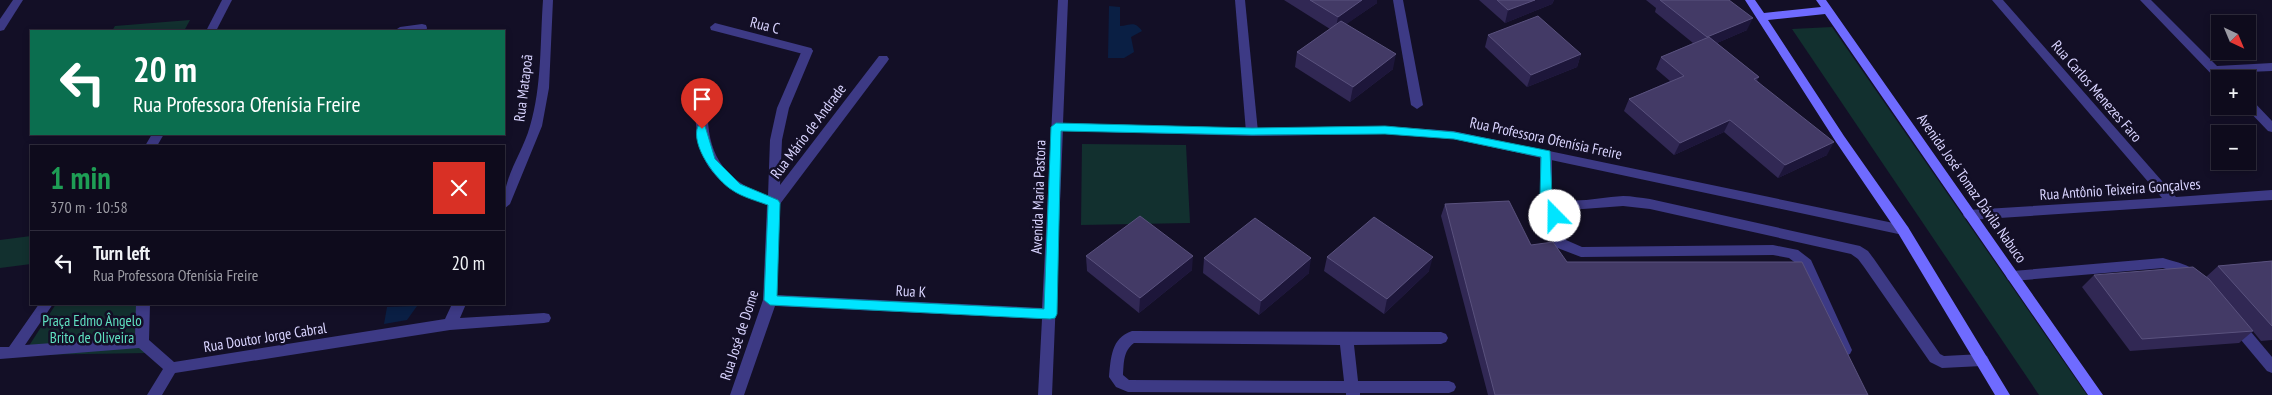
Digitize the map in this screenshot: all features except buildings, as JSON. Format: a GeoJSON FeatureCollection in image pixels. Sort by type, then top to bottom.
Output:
{"type":"FeatureCollection","features":[{"type":"Feature","properties":{"kind":"main road"},"geometry":{"type":"LineString","coordinates":[[1750,0],[1840,139],[1903,230],[2003,395]]}},
{"type":"Feature","properties":{"kind":"main road"},"geometry":{"type":"LineString","coordinates":[[1761,17],[1825,5]]}},
{"type":"Feature","properties":{"kind":"main road","name":"Avenida José Tomaz Dávila Nabuco"},"geometry":{"type":"LineString","coordinates":[[1825,5],[1969,215],[2096,395]]}},
{"type":"Feature","properties":{"kind":"street"},"geometry":{"type":"LineString","coordinates":[[0,27],[18,0]]}},
{"type":"Feature","properties":{"kind":"street"},"geometry":{"type":"LineString","coordinates":[[211,30],[227,0]]}},
{"type":"Feature","properties":{"kind":"street","name":"Rua Matapoã"},"geometry":{"type":"LineString","coordinates":[[505,202],[536,126],[543,88],[548,0]]}},
{"type":"Feature","properties":{"kind":"street","name":"Avenida Maria Pastora"},"geometry":{"type":"LineString","coordinates":[[1045,395],[1063,0]]}},
{"type":"Feature","properties":{"kind":"street"},"geometry":{"type":"LineString","coordinates":[[1240,0],[1252,132]]}},
{"type":"Feature","properties":{"kind":"street"},"geometry":{"type":"LineString","coordinates":[[1398,0],[1417,105]]}},
{"type":"Feature","properties":{"kind":"street","name":"Rua Carlos Menezes Faro"},"geometry":{"type":"LineString","coordinates":[[1998,0],[2173,202]]}},
{"type":"Feature","properties":{"kind":"street"},"geometry":{"type":"LineString","coordinates":[[2145,0],[2215,70]]}},
{"type":"Feature","properties":{"kind":"street","name":"Rua C"},"geometry":{"type":"LineString","coordinates":[[715,27],[807,51]]}},
{"type":"Feature","properties":{"kind":"street"},"geometry":{"type":"LineString","coordinates":[[407,30],[422,28]]}},
{"type":"Feature","properties":{"kind":"street","name":"Rua José de Dome"},"geometry":{"type":"LineString","coordinates":[[737,395],[770,300],[776,140],[783,108],[807,51]]}},
{"type":"Feature","properties":{"kind":"street","name":"Rua Mário de Andrade"},"geometry":{"type":"LineString","coordinates":[[702,96],[700,118],[703,140],[710,161],[736,187],[774,203],[883,59]]}},
{"type":"Feature","properties":{"kind":"street"},"geometry":{"type":"LineString","coordinates":[[2249,70],[2272,67]]}},
{"type":"Feature","properties":{"kind":"street"},"geometry":{"type":"LineString","coordinates":[[2256,111],[2272,128]]}},
{"type":"Feature","properties":{"kind":"street","name":"Rua Professora Ofenísia Freire"},"geometry":{"type":"LineString","coordinates":[[1056,127],[1252,132],[1385,130],[1454,135],[1903,230]]}},
{"type":"Feature","properties":{"kind":"street"},"geometry":{"type":"LineString","coordinates":[[1546,154],[1546,198],[1552,202],[1577,204],[1625,201],[1650,204],[1854,250],[1863,255],[1935,358],[1942,362],[1982,360]]}},
{"type":"Feature","properties":{"kind":"street","name":"Rua Antônio Teixeira Gonçalves"},"geometry":{"type":"LineString","coordinates":[[1969,215],[2272,195]]}},
{"type":"Feature","properties":{"kind":"street"},"geometry":{"type":"LineString","coordinates":[[1552,202],[1560,243],[1581,252],[1773,250],[1793,254],[1806,264],[1850,360]]}},
{"type":"Feature","properties":{"kind":"street"},"geometry":{"type":"LineString","coordinates":[[2013,276],[2164,263],[2186,271],[2203,286]]}},
{"type":"Feature","properties":{"kind":"street","name":"Rua K"},"geometry":{"type":"LineString","coordinates":[[770,300],[1050,314]]}},
{"type":"Feature","properties":{"kind":"street"},"geometry":{"type":"LineString","coordinates":[[7,352],[45,305]]}},
{"type":"Feature","properties":{"kind":"street"},"geometry":{"type":"LineString","coordinates":[[142,342],[143,305]]}},
{"type":"Feature","properties":{"kind":"street"},"geometry":{"type":"LineString","coordinates":[[450,324],[459,305]]}},
{"type":"Feature","properties":{"kind":"street"},"geometry":{"type":"LineString","coordinates":[[2228,315],[2272,367]]}},
{"type":"Feature","properties":{"kind":"street","name":"Rua Doutor Jorge Cabral"},"geometry":{"type":"LineString","coordinates":[[171,368],[450,324],[544,318]]}},
{"type":"Feature","properties":{"kind":"street"},"geometry":{"type":"LineString","coordinates":[[1441,338],[1132,337],[1124,340],[1120,347],[1116,377],[1121,383],[1128,386],[1352,390],[1449,387]]}},
{"type":"Feature","properties":{"kind":"street"},"geometry":{"type":"LineString","coordinates":[[1346,339],[1352,390]]}},
{"type":"Feature","properties":{"kind":"street"},"geometry":{"type":"LineString","coordinates":[[7,352],[142,342],[171,368],[154,395]]}},
{"type":"Feature","properties":{"kind":"green space"},"geometry":{"type":"Polygon","coordinates":[[[190,20],[185,30],[113,30],[115,26],[190,20]]]}},
{"type":"Feature","properties":{"kind":"green space"},"geometry":{"type":"Polygon","coordinates":[[[1832,27],[2087,395],[2039,395],[1792,29],[1832,27]]]}},
{"type":"Feature","properties":{"kind":"green space"},"geometry":{"type":"Polygon","coordinates":[[[1082,144],[1186,145],[1190,223],[1081,225],[1082,144]]]}},
{"type":"Feature","properties":{"kind":"green space"},"geometry":{"type":"Polygon","coordinates":[[[30,236],[30,264],[0,268],[0,240],[30,236]]]}},
{"type":"Feature","properties":{"kind":"green space","name":"Praça Edmo Ângelo Brito de Oliveira"},"geometry":{"type":"Polygon","coordinates":[[[55,305],[149,305],[148,353],[23,355],[55,305]]]}},
{"type":"Feature","properties":{"kind":"water"},"geometry":{"type":"Polygon","coordinates":[[[1109,6],[1120,7],[1120,26],[1132,24],[1142,31],[1131,37],[1134,52],[1124,58],[1108,58],[1109,6]]]}},
{"type":"Feature","properties":{"kind":"water"},"geometry":{"type":"Polygon","coordinates":[[[417,306],[407,320],[384,324],[387,307],[417,306]]]}},
{"type":"Feature","properties":{"kind":"route"},"geometry":{"type":"LineString","coordinates":[[702,129],[703,140],[710,161],[736,187],[774,203],[770,300],[1050,314],[1056,127],[1252,132],[1385,130],[1454,135],[1546,154],[1546,198],[1552,202],[1555,216]]}}]}
